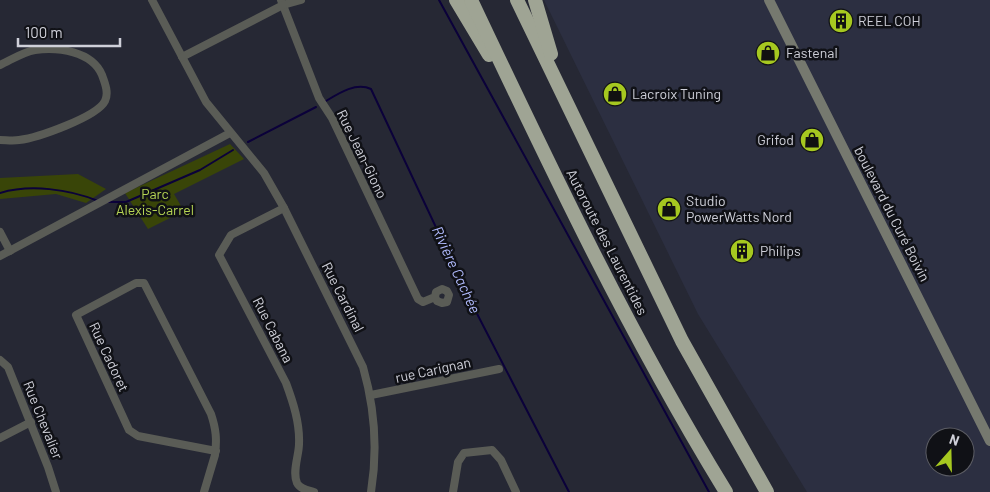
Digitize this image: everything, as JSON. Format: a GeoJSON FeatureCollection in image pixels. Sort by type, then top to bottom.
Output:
{"type":"FeatureCollection","features":[{"type":"Feature","properties":{"kind":"highway"},"geometry":{"type":"LineString","coordinates":[[456,0],[523,107]]}},
{"type":"Feature","properties":{"kind":"highway","name":"Autoroute des Laurentides"},"geometry":{"type":"LineString","coordinates":[[471,0],[632,329],[726,492]]}},
{"type":"Feature","properties":{"kind":"highway","name":"Autoroute des Laurentides"},"geometry":{"type":"LineString","coordinates":[[517,0],[682,341],[767,492]]}},
{"type":"Feature","properties":{"kind":"highway"},"geometry":{"type":"LineString","coordinates":[[535,0],[562,94]]}},
{"type":"Feature","properties":{"kind":"street","name":"Rue Cardinal"},"geometry":{"type":"LineString","coordinates":[[152,0],[206,102],[264,173],[284,208],[360,359],[371,395],[375,433],[371,492]]}},
{"type":"Feature","properties":{"kind":"street"},"geometry":{"type":"LineString","coordinates":[[182,57],[282,2],[301,0]]}},
{"type":"Feature","properties":{"kind":"street","name":"boulevard du Curé Boivin"},"geometry":{"type":"LineString","coordinates":[[769,0],[990,441]]}},
{"type":"Feature","properties":{"kind":"street","name":"Rue Jean-Giono"},"geometry":{"type":"LineString","coordinates":[[282,2],[319,98],[332,118],[418,299],[423,302],[434,297]]}},
{"type":"Feature","properties":{"kind":"street"},"geometry":{"type":"LineString","coordinates":[[0,65],[34,50],[55,49],[79,54],[90,59],[95,65],[107,88],[106,100],[98,109],[56,130],[19,140],[0,140]]}},
{"type":"Feature","properties":{"kind":"street"},"geometry":{"type":"LineString","coordinates":[[0,256],[230,133]]}},
{"type":"Feature","properties":{"kind":"street","name":"Rue Cabana"},"geometry":{"type":"LineString","coordinates":[[284,208],[231,235],[219,255],[286,383],[293,402],[300,443],[296,475],[298,483],[303,489],[314,492]]}},
{"type":"Feature","properties":{"kind":"street"},"geometry":{"type":"LineString","coordinates":[[0,232],[10,251]]}},
{"type":"Feature","properties":{"kind":"street","name":"Rue Cadoret"},"geometry":{"type":"LineString","coordinates":[[204,492],[216,451],[218,432],[211,414],[144,283],[136,283],[76,315],[129,430],[138,436],[216,451]]}},
{"type":"Feature","properties":{"kind":"street","name":"Rue Chevalier"},"geometry":{"type":"LineString","coordinates":[[0,360],[8,367],[31,422],[56,492]]}},
{"type":"Feature","properties":{"kind":"street","name":"rue Carignan"},"geometry":{"type":"LineString","coordinates":[[371,395],[499,369]]}},
{"type":"Feature","properties":{"kind":"street"},"geometry":{"type":"LineString","coordinates":[[0,438],[31,422]]}},
{"type":"Feature","properties":{"kind":"street"},"geometry":{"type":"LineString","coordinates":[[453,492],[458,462],[464,453],[492,450],[501,460],[516,492]]}},
{"type":"Feature","properties":{"kind":"shaded area"},"geometry":{"type":"Polygon","coordinates":[[[544,0],[990,0],[990,492],[807,492],[698,314],[544,0]]]}},
{"type":"Feature","properties":{"kind":"green space","name":"Parc Alexis-Carrel"},"geometry":{"type":"Polygon","coordinates":[[[230,144],[244,159],[174,194],[184,211],[148,229],[125,193],[230,144]]]}},
{"type":"Feature","properties":{"kind":"green space"},"geometry":{"type":"Polygon","coordinates":[[[78,174],[106,189],[86,203],[56,194],[0,199],[0,178],[78,174]]]}},
{"type":"Feature","properties":{"kind":"waterway"},"geometry":{"type":"LineString","coordinates":[[439,0],[709,492]]}},
{"type":"Feature","properties":{"kind":"waterway","name":"Rivière Cachée"},"geometry":{"type":"LineString","coordinates":[[326,101],[354,88],[365,87],[371,89],[472,304],[569,492]]}},
{"type":"Feature","properties":{"kind":"waterway","name":"Rivière Cachée"},"geometry":{"type":"LineString","coordinates":[[248,142],[316,107]]}},
{"type":"Feature","properties":{"kind":"waterway","name":"Rivière Cachée"},"geometry":{"type":"LineString","coordinates":[[107,202],[126,202],[200,170],[233,150]]}},
{"type":"Feature","properties":{"kind":"waterway","name":"Rivière Cachée"},"geometry":{"type":"LineString","coordinates":[[0,193],[37,188],[75,193],[98,201]]}},
{"type":"Feature","properties":{"kind":"place","name":"REEL COH"},"geometry":{"type":"Point","coordinates":[841,21]}},
{"type":"Feature","properties":{"kind":"place","name":"Fastenal"},"geometry":{"type":"Point","coordinates":[768,53]}},
{"type":"Feature","properties":{"kind":"place","name":"Lacroix Tuning"},"geometry":{"type":"Point","coordinates":[615,94]}},
{"type":"Feature","properties":{"kind":"place","name":"Grifod"},"geometry":{"type":"Point","coordinates":[812,140]}},
{"type":"Feature","properties":{"kind":"place","name":"Studio PowerWatts Nord"},"geometry":{"type":"Point","coordinates":[669,209]}},
{"type":"Feature","properties":{"kind":"place","name":"Philips"},"geometry":{"type":"Point","coordinates":[742,251]}}]}
